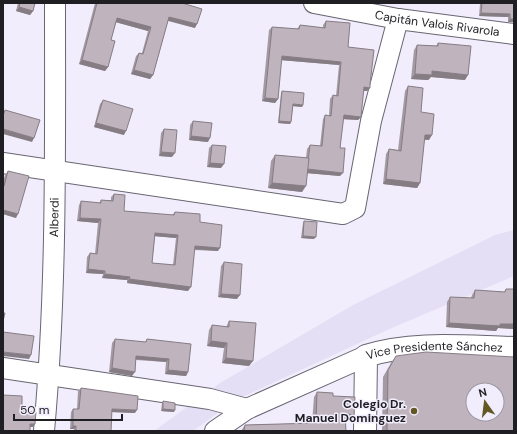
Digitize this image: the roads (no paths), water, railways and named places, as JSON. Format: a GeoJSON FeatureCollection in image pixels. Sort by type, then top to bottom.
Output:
{"type":"FeatureCollection","features":[{"type":"Feature","properties":{"kind":"main road","name":"Vice Presidente Sánchez"},"geometry":{"type":"LineString","coordinates":[[366,356],[387,349],[443,347],[514,348]]}},
{"type":"Feature","properties":{"kind":"main road"},"geometry":{"type":"LineString","coordinates":[[365,431],[366,356]]}},
{"type":"Feature","properties":{"kind":"street","name":"Alberdi"},"geometry":{"type":"LineString","coordinates":[[44,431],[50,374],[55,171],[55,3]]}},
{"type":"Feature","properties":{"kind":"street","name":"Capitán Valois Rivarola"},"geometry":{"type":"LineString","coordinates":[[314,3],[398,19],[514,34]]}},
{"type":"Feature","properties":{"kind":"street"},"geometry":{"type":"LineString","coordinates":[[3,163],[343,214],[349,212],[355,208],[371,121],[398,19]]}},
{"type":"Feature","properties":{"kind":"street","name":"Vice Presidente Sánchez"},"geometry":{"type":"LineString","coordinates":[[216,431],[246,409],[366,356]]}},
{"type":"Feature","properties":{"kind":"street"},"geometry":{"type":"LineString","coordinates":[[3,368],[210,399],[246,409]]}},
{"type":"Feature","properties":{"kind":"place","name":"Colegio Dr. Manuel Dominguez"},"geometry":{"type":"Point","coordinates":[414,411]}}]}
